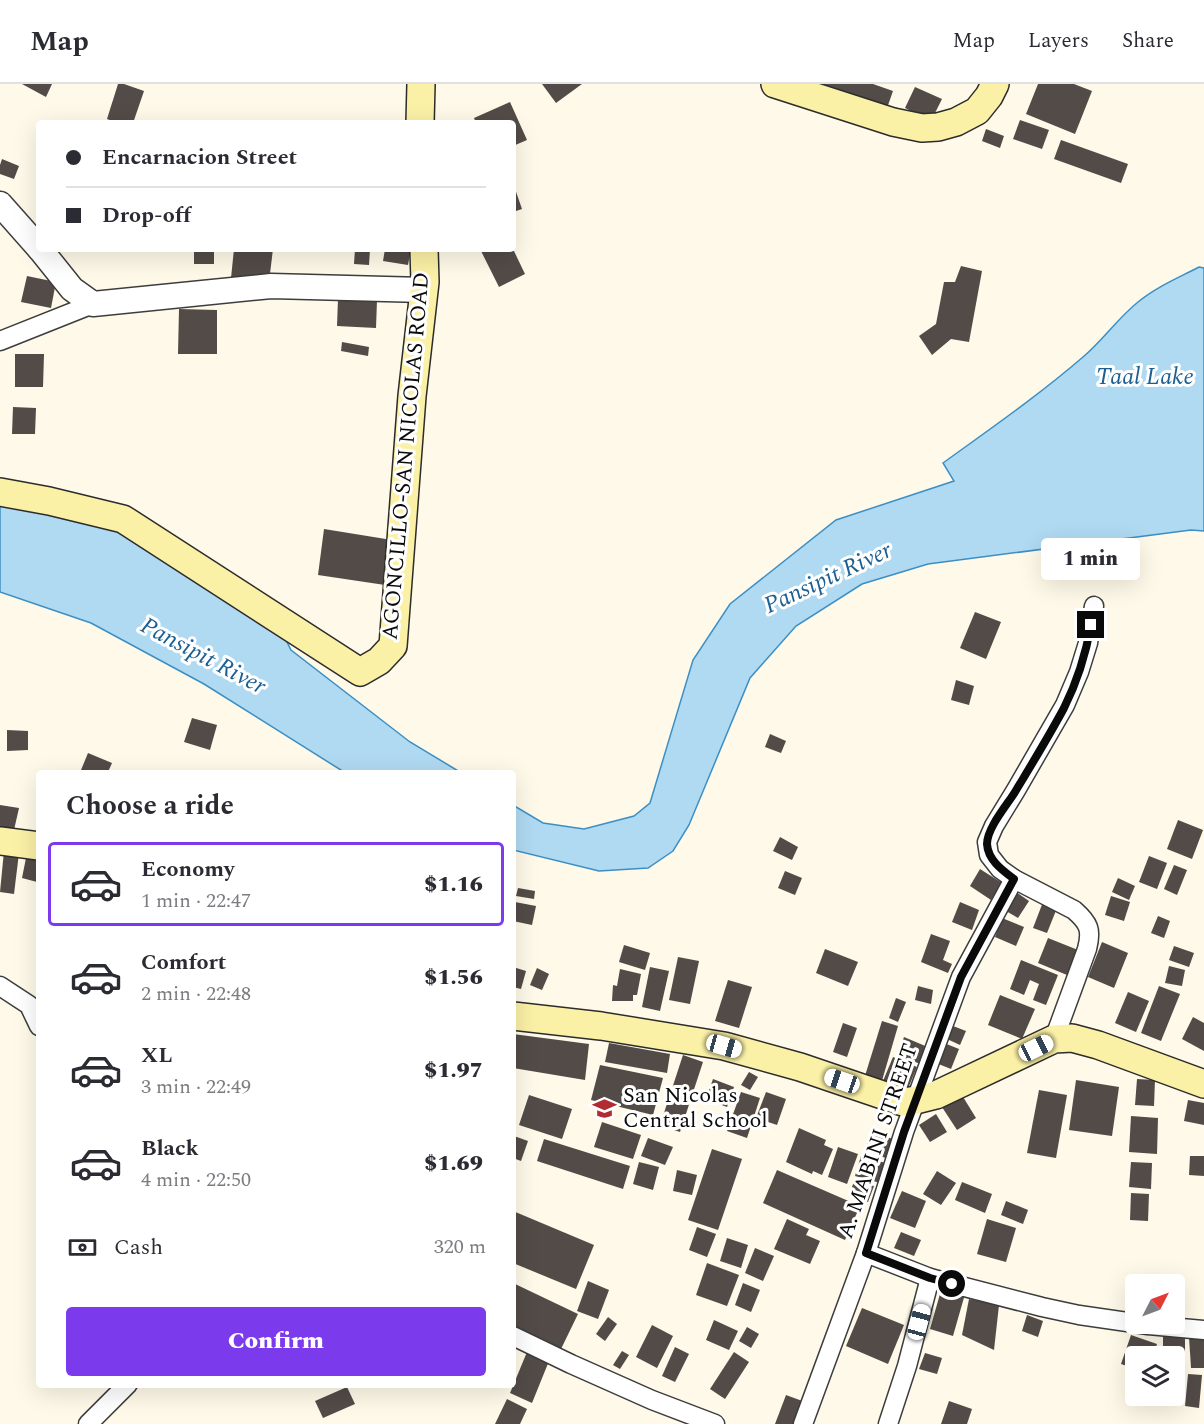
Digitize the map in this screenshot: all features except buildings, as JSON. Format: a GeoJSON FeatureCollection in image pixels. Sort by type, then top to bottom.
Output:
{"type":"FeatureCollection","features":[{"type":"Feature","properties":{"kind":"main road"},"geometry":{"type":"LineString","coordinates":[[420,120],[421,84]]}},
{"type":"Feature","properties":{"kind":"main road"},"geometry":{"type":"LineString","coordinates":[[775,84],[893,122],[922,128],[956,122],[977,111],[995,84]]}},
{"type":"Feature","properties":{"kind":"main road","name":"AGONCILLO-SAN NICOLAS ROAD"},"geometry":{"type":"LineString","coordinates":[[0,492],[50,501],[123,519],[360,672],[379,661],[393,646],[412,396],[424,290],[424,252]]}},
{"type":"Feature","properties":{"kind":"main road"},"geometry":{"type":"LineString","coordinates":[[0,842],[36,846]]}},
{"type":"Feature","properties":{"kind":"main road"},"geometry":{"type":"LineString","coordinates":[[516,1016],[601,1026],[724,1046],[801,1067],[903,1102],[936,1095],[1054,1039],[1072,1038],[1098,1045],[1204,1084]]}},
{"type":"Feature","properties":{"kind":"street"},"geometry":{"type":"LineString","coordinates":[[0,204],[36,246]]}},
{"type":"Feature","properties":{"kind":"street"},"geometry":{"type":"LineString","coordinates":[[41,252],[72,289],[93,304]]}},
{"type":"Feature","properties":{"kind":"street"},"geometry":{"type":"LineString","coordinates":[[0,341],[93,304],[271,286],[424,290]]}},
{"type":"Feature","properties":{"kind":"street"},"geometry":{"type":"LineString","coordinates":[[1054,1039],[1090,937],[1088,926],[1082,916],[1074,910],[1014,879],[1000,868],[989,855],[987,842],[994,826],[1065,705],[1088,643],[1094,606]]}},
{"type":"Feature","properties":{"kind":"street","name":"A. MABINI STREET"},"geometry":{"type":"LineString","coordinates":[[803,1424],[866,1253],[904,1132],[961,977],[1014,879]]}},
{"type":"Feature","properties":{"kind":"street"},"geometry":{"type":"LineString","coordinates":[[0,986],[29,1005],[36,1020]]}},
{"type":"Feature","properties":{"kind":"street"},"geometry":{"type":"LineString","coordinates":[[866,1253],[930,1278],[1079,1315],[1204,1330]]}},
{"type":"Feature","properties":{"kind":"street"},"geometry":{"type":"LineString","coordinates":[[888,1424],[907,1366],[930,1278]]}},
{"type":"Feature","properties":{"kind":"street"},"geometry":{"type":"LineString","coordinates":[[516,1337],[642,1395],[715,1424]]}},
{"type":"Feature","properties":{"kind":"street"},"geometry":{"type":"LineString","coordinates":[[88,1424],[124,1388]]}},
{"type":"Feature","properties":{"kind":"water"},"geometry":{"type":"Polygon","coordinates":[[[1199,267],[1204,268],[1204,531],[1191,530],[928,564],[862,584],[796,626],[750,678],[689,825],[673,851],[648,868],[599,871],[516,851],[516,807],[543,823],[584,829],[634,816],[650,803],[693,660],[730,604],[836,520],[954,481],[943,463],[1066,371],[1131,308],[1167,283],[1199,267]]]}},
{"type":"Feature","properties":{"kind":"water","name":"Pansipit River"},"geometry":{"type":"Polygon","coordinates":[[[67,502],[278,624],[291,650],[410,742],[457,770],[341,770],[204,684],[91,623],[0,592],[0,503],[67,502]]]}},
{"type":"Feature","properties":{"kind":"place","name":"San Nicolas Central School"},"geometry":{"type":"Point","coordinates":[605,1108]}},
{"type":"Feature","properties":{"kind":"route"},"geometry":{"type":"LineString","coordinates":[[952,1284],[930,1278],[866,1253],[904,1132],[961,977],[1014,879],[989,855],[987,842],[994,826],[1065,705],[1079,672],[1091,625]]}},
{"type":"Feature","properties":{"kind":"water label","name":"Taal Lake"},"geometry":{"type":"Point","coordinates":[1145,377]}}]}
